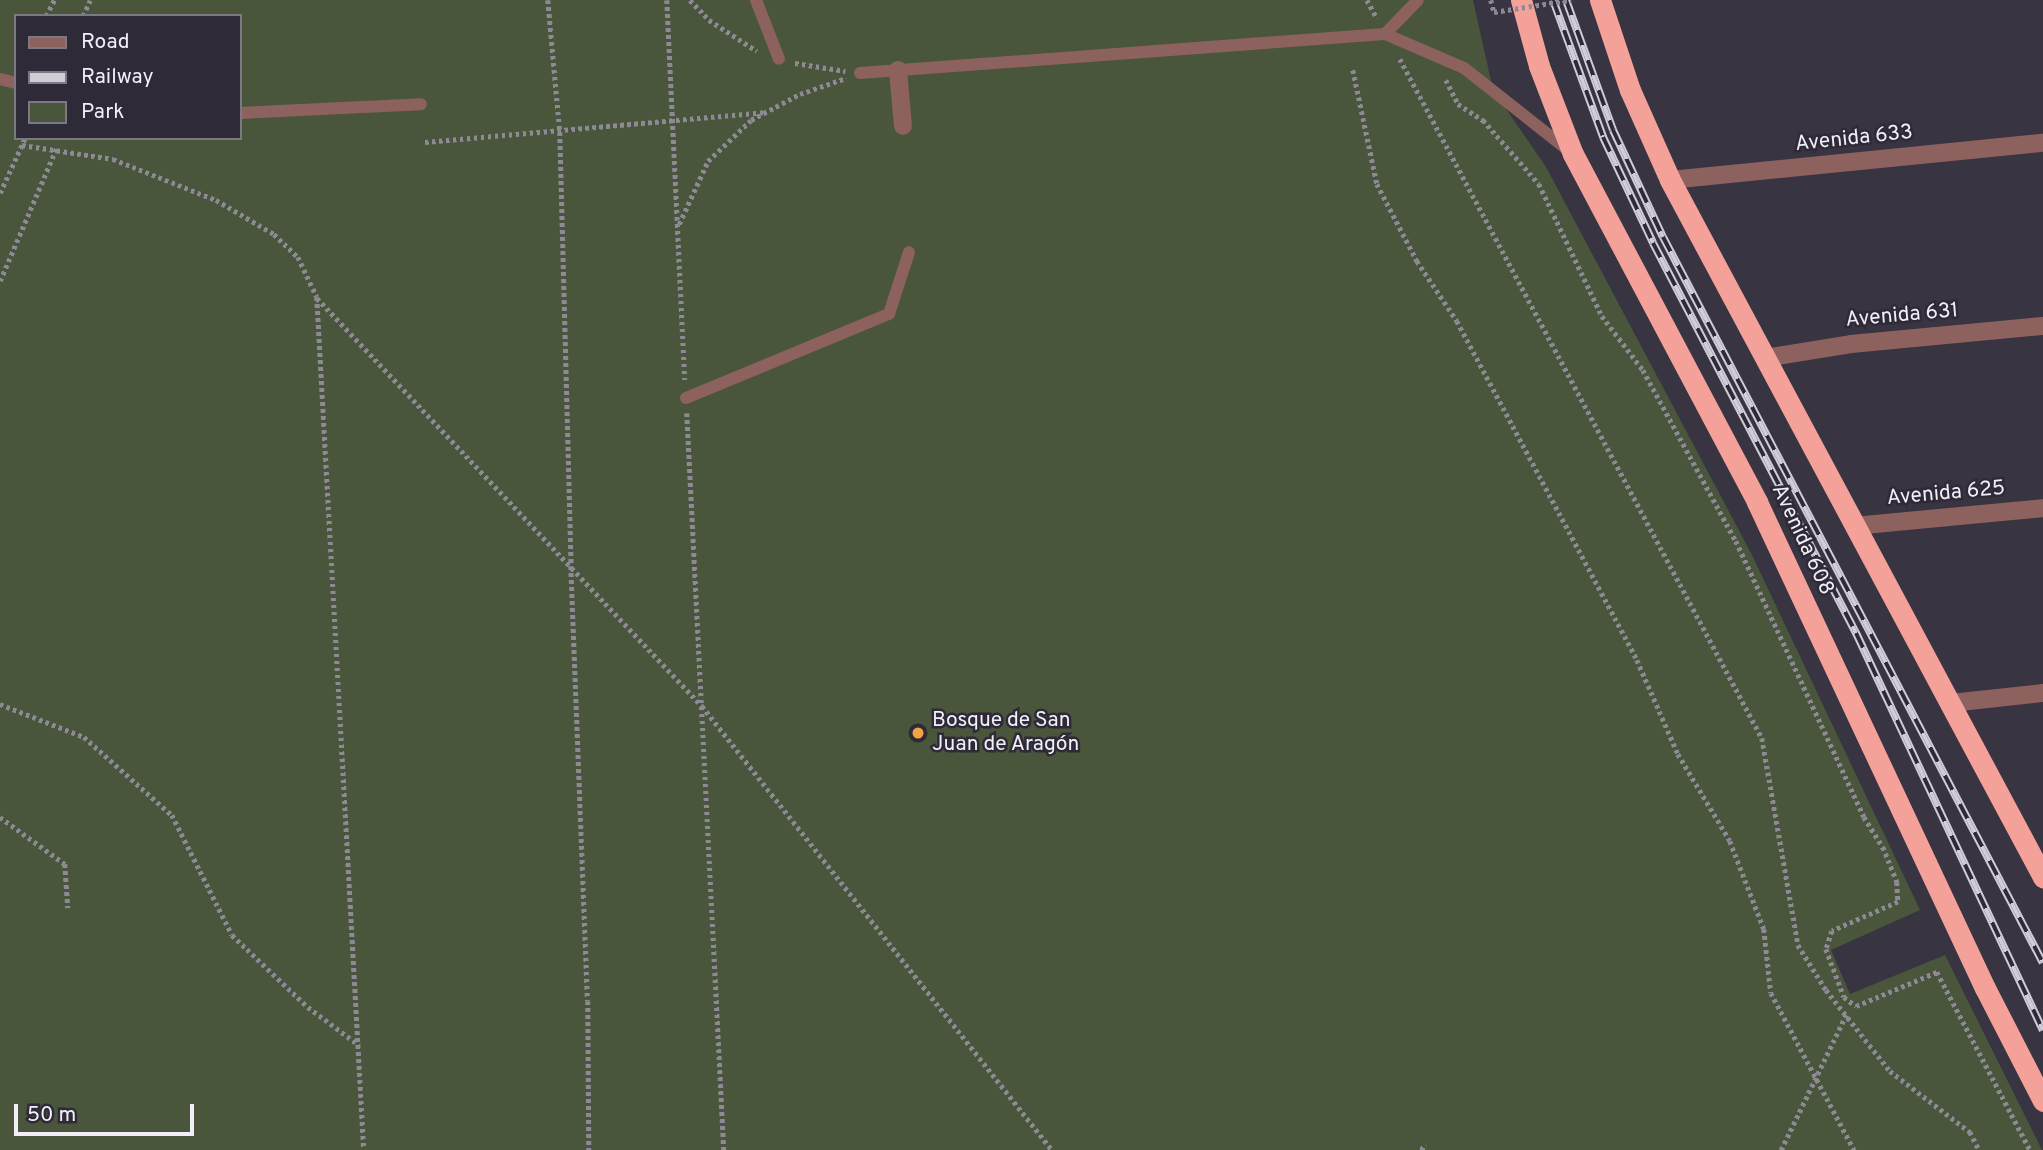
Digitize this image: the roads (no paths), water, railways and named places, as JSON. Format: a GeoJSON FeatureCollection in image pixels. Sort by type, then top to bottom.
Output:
{"type":"FeatureCollection","features":[{"type":"Feature","properties":{"kind":"highway","name":"Avenida 608"},"geometry":{"type":"LineString","coordinates":[[1521,0],[1539,66],[1573,154],[1757,502],[1985,988],[2043,1101]]}},
{"type":"Feature","properties":{"kind":"highway"},"geometry":{"type":"LineString","coordinates":[[1600,0],[1630,90],[1670,180],[2042,873]]}},
{"type":"Feature","properties":{"kind":"street"},"geometry":{"type":"LineString","coordinates":[[1600,0],[1606,0]]}},
{"type":"Feature","properties":{"kind":"street"},"geometry":{"type":"LineString","coordinates":[[898,70],[903,126]]}},
{"type":"Feature","properties":{"kind":"street","name":"Avenida 633"},"geometry":{"type":"LineString","coordinates":[[1670,180],[2043,143]]}},
{"type":"Feature","properties":{"kind":"street","name":"Avenida 631"},"geometry":{"type":"LineString","coordinates":[[1765,358],[1851,344],[2043,326]]}},
{"type":"Feature","properties":{"kind":"street","name":"Avenida 625"},"geometry":{"type":"LineString","coordinates":[[1854,526],[2043,508]]}},
{"type":"Feature","properties":{"kind":"street"},"geometry":{"type":"LineString","coordinates":[[1951,703],[2043,693]]}},
{"type":"Feature","properties":{"kind":"lane"},"geometry":{"type":"LineString","coordinates":[[755,0],[779,59]]}},
{"type":"Feature","properties":{"kind":"lane"},"geometry":{"type":"LineString","coordinates":[[1385,34],[1418,0]]}},
{"type":"Feature","properties":{"kind":"lane"},"geometry":{"type":"LineString","coordinates":[[860,73],[1385,34],[1464,68],[1573,154]]}},
{"type":"Feature","properties":{"kind":"lane"},"geometry":{"type":"LineString","coordinates":[[242,113],[421,104]]}},
{"type":"Feature","properties":{"kind":"lane"},"geometry":{"type":"LineString","coordinates":[[686,398],[889,314],[909,252]]}},
{"type":"Feature","properties":{"kind":"railway"},"geometry":{"type":"LineString","coordinates":[[1553,0],[1603,137],[1653,243],[1856,633],[2043,1030]]}},
{"type":"Feature","properties":{"kind":"railway"},"geometry":{"type":"LineString","coordinates":[[1566,0],[1613,130],[1663,237],[2043,963]]}},
{"type":"Feature","properties":{"kind":"place","name":"Bosque de San Juan de Aragón"},"geometry":{"type":"Point","coordinates":[918,733]}}]}
